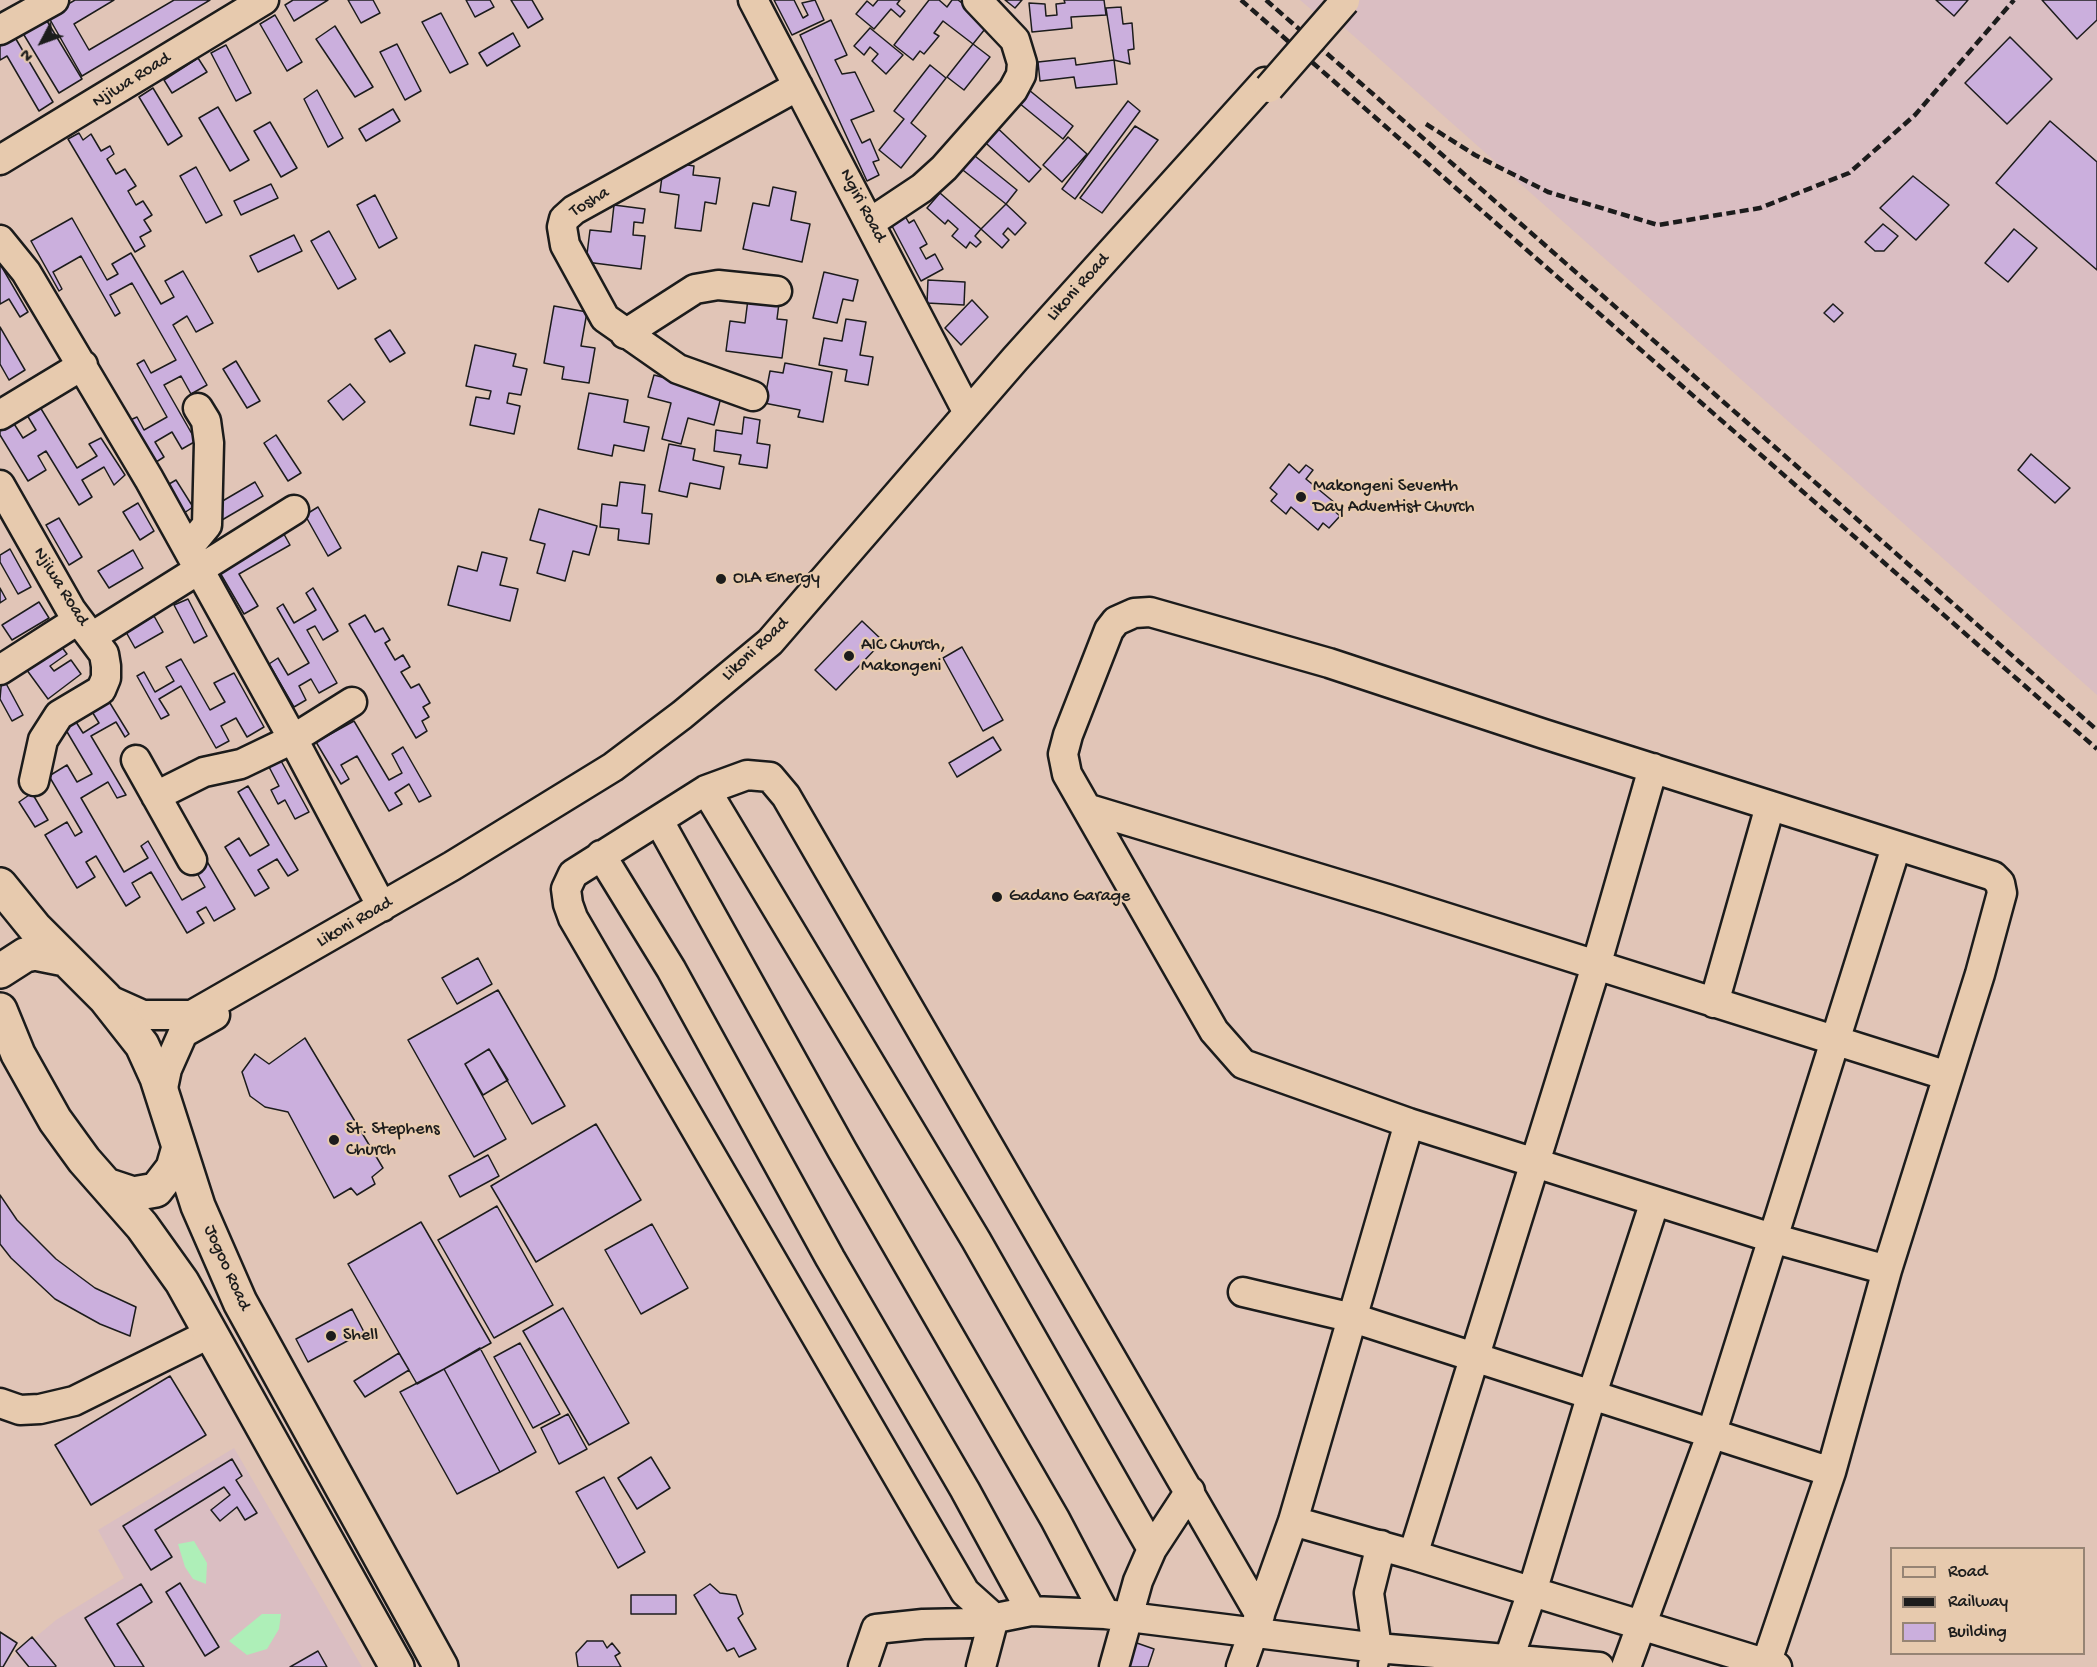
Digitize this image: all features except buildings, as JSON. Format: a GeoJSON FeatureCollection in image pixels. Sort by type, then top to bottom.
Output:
{"type":"FeatureCollection","features":[{"type":"Feature","properties":{"kind":"main road","name":"Jogoo Road"},"geometry":{"type":"LineString","coordinates":[[0,885],[35,928],[105,998],[142,1045],[162,1093],[198,1206],[240,1302],[441,1667]]}},
{"type":"Feature","properties":{"kind":"main road"},"geometry":{"type":"LineString","coordinates":[[0,971],[25,955],[42,954],[65,959]]}},
{"type":"Feature","properties":{"kind":"main road"},"geometry":{"type":"LineString","coordinates":[[0,1010],[18,1054],[38,1091],[73,1144],[141,1226],[175,1273],[211,1333],[397,1667]]}},
{"type":"Feature","properties":{"kind":"main road"},"geometry":{"type":"LineString","coordinates":[[106,1185],[133,1194],[156,1190],[172,1168],[179,1147]]}},
{"type":"Feature","properties":{"kind":"street"},"geometry":{"type":"LineString","coordinates":[[0,30],[54,0]]}},
{"type":"Feature","properties":{"kind":"street","name":"Njiwa Road"},"geometry":{"type":"LineString","coordinates":[[0,160],[262,0]]}},
{"type":"Feature","properties":{"kind":"street","name":"Ngiri Road"},"geometry":{"type":"LineString","coordinates":[[753,0],[871,222],[968,413]]}},
{"type":"Feature","properties":{"kind":"street"},"geometry":{"type":"LineString","coordinates":[[871,222],[922,188],[944,168],[1013,90],[1022,75],[1022,63],[1015,40],[977,0]]}},
{"type":"Feature","properties":{"kind":"street","name":"Likoni Road"},"geometry":{"type":"LineString","coordinates":[[105,998],[143,1014],[192,1015],[382,907],[613,768],[770,642],[968,413],[1343,0]]}},
{"type":"Feature","properties":{"kind":"street","name":"Likoni Road"},"geometry":{"type":"LineString","coordinates":[[162,1093],[167,1069],[183,1033],[496,852],[609,780],[723,700],[783,650],[847,581],[977,432],[1267,85]]}},
{"type":"Feature","properties":{"kind":"street","name":"Tosha"},"geometry":{"type":"LineString","coordinates":[[753,396],[678,369],[625,334],[600,311],[566,245],[562,227],[564,219],[574,210],[798,86]]}},
{"type":"Feature","properties":{"kind":"street"},"geometry":{"type":"LineString","coordinates":[[0,240],[26,272],[83,365],[293,739],[382,907]]}},
{"type":"Feature","properties":{"kind":"street"},"geometry":{"type":"LineString","coordinates":[[625,334],[695,289],[718,285],[777,291]]}},
{"type":"Feature","properties":{"kind":"street"},"geometry":{"type":"LineString","coordinates":[[0,415],[83,365]]}},
{"type":"Feature","properties":{"kind":"street"},"geometry":{"type":"LineString","coordinates":[[193,558],[207,525],[209,443],[206,421],[198,408]]}},
{"type":"Feature","properties":{"kind":"street","name":"Njiwa Road"},"geometry":{"type":"LineString","coordinates":[[0,485],[10,527],[104,654],[106,678],[101,690],[58,715],[43,740],[34,781]]}},
{"type":"Feature","properties":{"kind":"street"},"geometry":{"type":"LineString","coordinates":[[0,670],[85,628],[193,558],[294,510]]}},
{"type":"Feature","properties":{"kind":"street"},"geometry":{"type":"LineString","coordinates":[[1293,1521],[1381,1545],[1770,1665],[1831,1472],[1887,1270],[2002,893],[2000,883],[1993,876],[1896,847],[1329,663],[1180,619],[1142,613],[1122,618],[1109,630],[1063,754],[1067,774],[1215,1031],[1234,1056],[1252,1067],[1409,1123],[1772,1238],[1887,1270]]}},
{"type":"Feature","properties":{"kind":"street"},"geometry":{"type":"LineString","coordinates":[[156,796],[204,772],[241,764],[293,739],[352,702]]}},
{"type":"Feature","properties":{"kind":"street"},"geometry":{"type":"LineString","coordinates":[[136,760],[192,860]]}},
{"type":"Feature","properties":{"kind":"street"},"geometry":{"type":"LineString","coordinates":[[1413,1555],[1472,1357],[1596,966],[1653,768]]}},
{"type":"Feature","properties":{"kind":"street"},"geometry":{"type":"LineString","coordinates":[[994,1618],[965,1592],[573,918],[566,889],[573,874],[706,790],[756,774],[770,777],[779,787],[1190,1491],[1257,1623]]}},
{"type":"Feature","properties":{"kind":"street"},"geometry":{"type":"LineString","coordinates":[[706,790],[976,1240],[1152,1549]]}},
{"type":"Feature","properties":{"kind":"street"},"geometry":{"type":"LineString","coordinates":[[1714,1003],[1770,806]]}},
{"type":"Feature","properties":{"kind":"street"},"geometry":{"type":"LineString","coordinates":[[1089,809],[1387,899],[1948,1076]]}},
{"type":"Feature","properties":{"kind":"street"},"geometry":{"type":"LineString","coordinates":[[659,821],[842,1150],[1055,1519],[1117,1615]]}},
{"type":"Feature","properties":{"kind":"street"},"geometry":{"type":"LineString","coordinates":[[1626,1667],[1711,1435],[1772,1238],[1837,1041],[1896,847]]}},
{"type":"Feature","properties":{"kind":"street"},"geometry":{"type":"LineString","coordinates":[[601,855],[672,969],[830,1258],[965,1490],[1031,1611]]}},
{"type":"Feature","properties":{"kind":"street"},"geometry":{"type":"LineString","coordinates":[[1241,1667],[1293,1521],[1409,1123]]}},
{"type":"Feature","properties":{"kind":"street"},"geometry":{"type":"LineString","coordinates":[[1507,1662],[1532,1592],[1591,1397],[1655,1201]]}},
{"type":"Feature","properties":{"kind":"street"},"geometry":{"type":"LineString","coordinates":[[1243,1293],[1353,1318],[1591,1397],[1831,1472]]}},
{"type":"Feature","properties":{"kind":"street"},"geometry":{"type":"LineString","coordinates":[[0,1403],[20,1410],[40,1410],[74,1401],[211,1333]]}},
{"type":"Feature","properties":{"kind":"street"},"geometry":{"type":"LineString","coordinates":[[1114,1667],[1117,1615],[1138,1581],[1152,1549],[1190,1491]]}},
{"type":"Feature","properties":{"kind":"street"},"geometry":{"type":"LineString","coordinates":[[1375,1658],[1369,1593],[1381,1545]]}},
{"type":"Feature","properties":{"kind":"street"},"geometry":{"type":"LineString","coordinates":[[862,1667],[876,1629],[923,1624],[971,1623],[1031,1611],[1257,1623],[1375,1658],[1599,1667]]}},
{"type":"Feature","properties":{"kind":"street"},"geometry":{"type":"LineString","coordinates":[[981,1667],[994,1618]]}},
{"type":"Feature","properties":{"kind":"shaded area"},"geometry":{"type":"Polygon","coordinates":[[[1300,0],[1324,0],[1314,12],[1300,0]]]}},
{"type":"Feature","properties":{"kind":"shaded area"},"geometry":{"type":"Polygon","coordinates":[[[1360,0],[2097,0],[2097,695],[1339,23],[1360,0]]]}},
{"type":"Feature","properties":{"kind":"shaded area"},"geometry":{"type":"Polygon","coordinates":[[[234,1448],[362,1667],[0,1667],[56,1620],[124,1578],[98,1530],[234,1448]]]}},
{"type":"Feature","properties":{"kind":"green space"},"geometry":{"type":"Polygon","coordinates":[[[194,1541],[207,1563],[206,1584],[193,1579],[185,1567],[178,1544],[194,1541]]]}},
{"type":"Feature","properties":{"kind":"green space"},"geometry":{"type":"Polygon","coordinates":[[[262,1614],[281,1614],[279,1629],[267,1649],[247,1655],[229,1641],[262,1614]]]}},
{"type":"Feature","properties":{"kind":"railway"},"geometry":{"type":"LineString","coordinates":[[1241,0],[2097,749]]}},
{"type":"Feature","properties":{"kind":"railway"},"geometry":{"type":"LineString","coordinates":[[1266,0],[2097,730]]}},
{"type":"Feature","properties":{"kind":"railway"},"geometry":{"type":"LineString","coordinates":[[1426,124],[1475,155],[1548,192],[1658,225],[1760,208],[1849,173],[1915,115],[2014,0]]}},
{"type":"Feature","properties":{"kind":"place","name":"Makongeni Seventh Day Adventist Church"},"geometry":{"type":"Point","coordinates":[1301,497]}},
{"type":"Feature","properties":{"kind":"place","name":"OLA Energy"},"geometry":{"type":"Point","coordinates":[721,579]}},
{"type":"Feature","properties":{"kind":"place","name":"AIC Church, Makongeni"},"geometry":{"type":"Point","coordinates":[849,656]}},
{"type":"Feature","properties":{"kind":"place","name":"Gadano Garage"},"geometry":{"type":"Point","coordinates":[997,897]}},
{"type":"Feature","properties":{"kind":"place","name":"St. Stephens Church"},"geometry":{"type":"Point","coordinates":[334,1140]}},
{"type":"Feature","properties":{"kind":"place","name":"Shell"},"geometry":{"type":"Point","coordinates":[331,1336]}}]}
